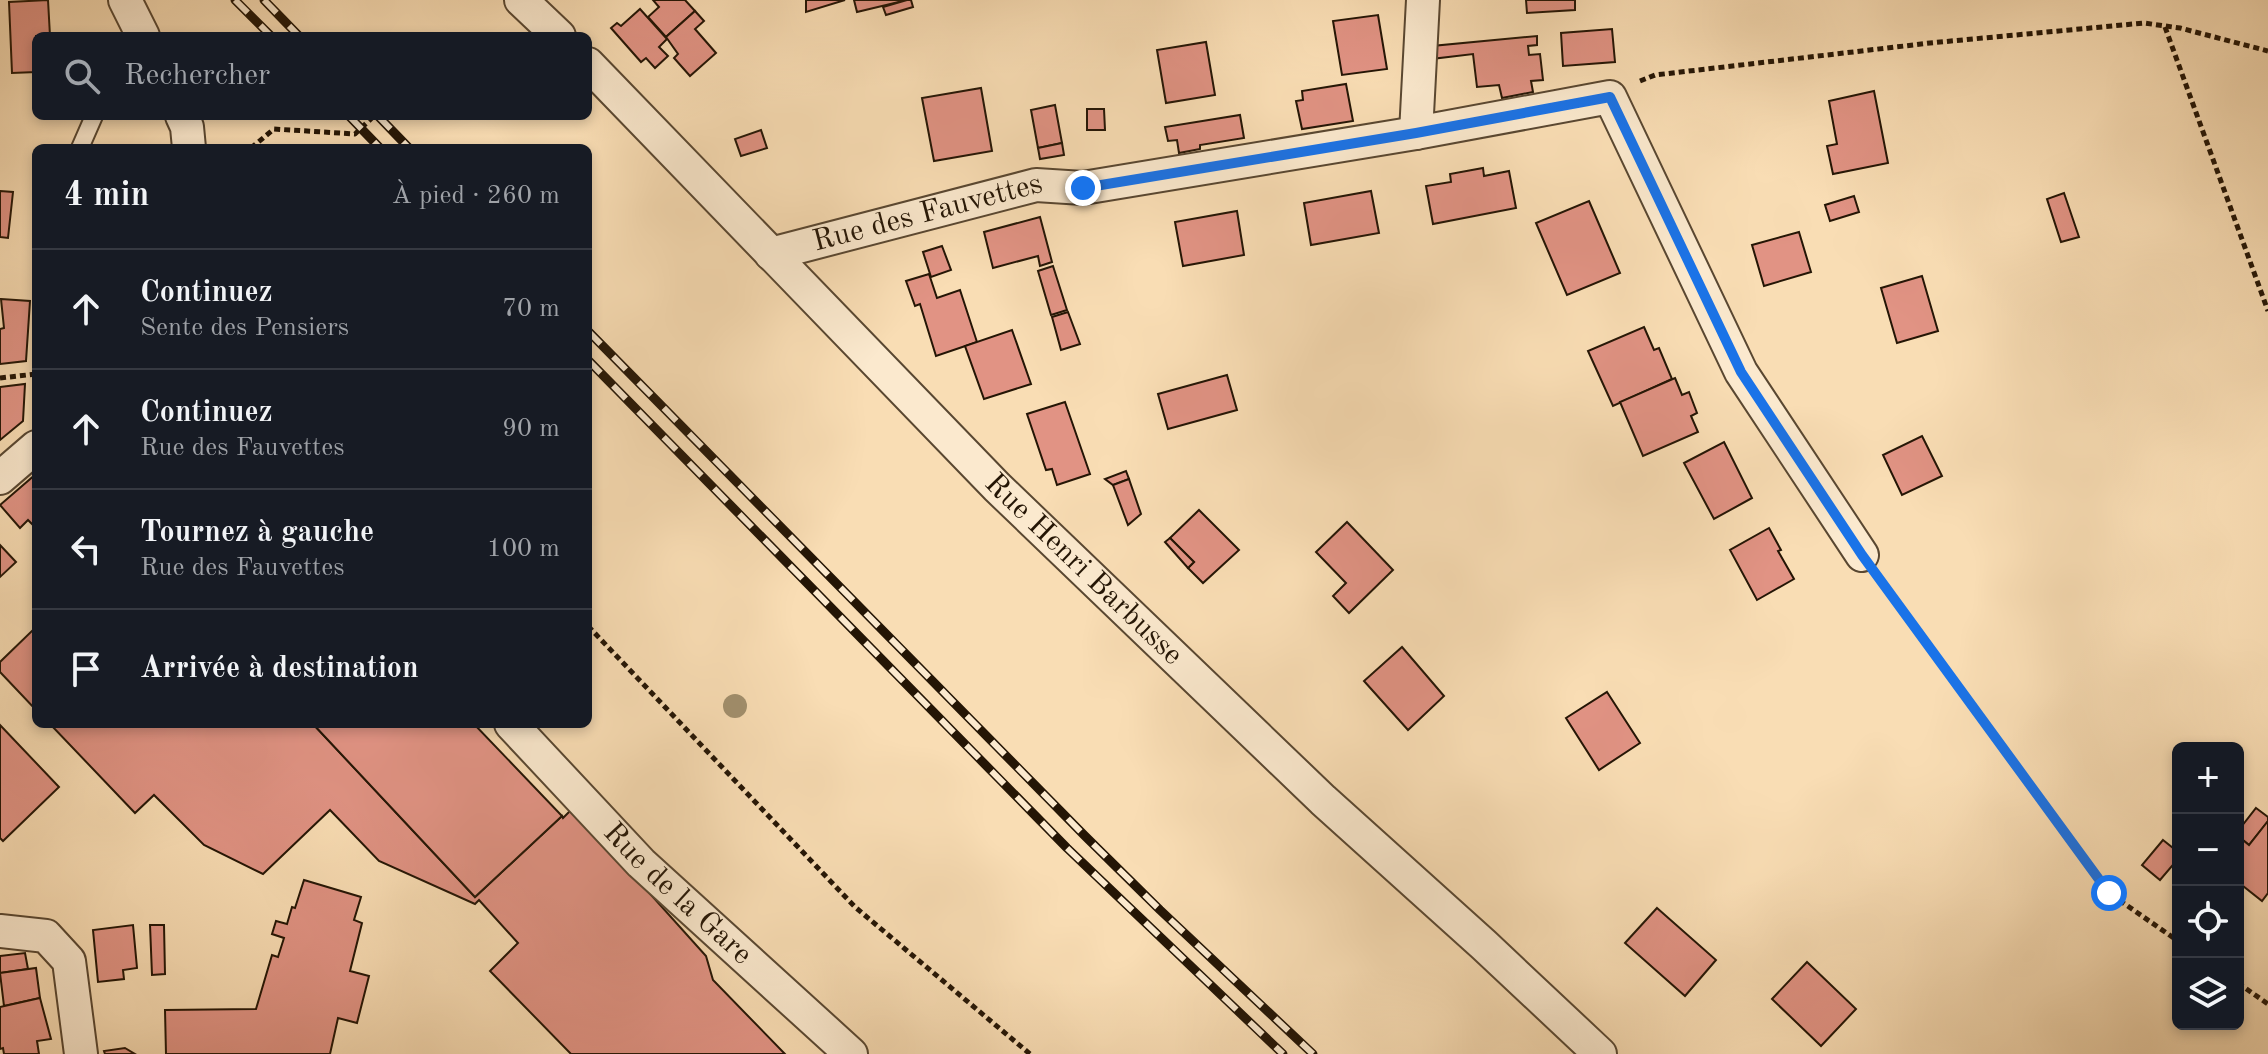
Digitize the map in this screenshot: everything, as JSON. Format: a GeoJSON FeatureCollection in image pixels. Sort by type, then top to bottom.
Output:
{"type":"FeatureCollection","features":[{"type":"Feature","properties":{"kind":"street"},"geometry":{"type":"LineString","coordinates":[[125,0],[139,32]]}},
{"type":"Feature","properties":{"kind":"street"},"geometry":{"type":"LineString","coordinates":[[521,0],[555,32]]}},
{"type":"Feature","properties":{"kind":"street"},"geometry":{"type":"LineString","coordinates":[[1416,133],[1423,0]]}},
{"type":"Feature","properties":{"kind":"street","name":"Rue Henri Barbusse"},"geometry":{"type":"LineString","coordinates":[[592,68],[997,487],[1323,800],[1600,1054]]}},
{"type":"Feature","properties":{"kind":"street","name":"Rue des Fauvettes"},"geometry":{"type":"LineString","coordinates":[[771,254],[1036,185],[1083,188],[1416,133],[1610,97],[1741,372],[1862,555]]}},
{"type":"Feature","properties":{"kind":"street"},"geometry":{"type":"LineString","coordinates":[[184,120],[189,144]]}},
{"type":"Feature","properties":{"kind":"street"},"geometry":{"type":"LineString","coordinates":[[0,478],[32,450]]}},
{"type":"Feature","properties":{"kind":"street","name":"Rue de la Gare"},"geometry":{"type":"LineString","coordinates":[[515,728],[641,863],[851,1054]]}},
{"type":"Feature","properties":{"kind":"street"},"geometry":{"type":"LineString","coordinates":[[0,931],[46,936],[69,961],[81,1054]]}},
{"type":"Feature","properties":{"kind":"lane"},"geometry":{"type":"LineString","coordinates":[[82,144],[92,120]]}},
{"type":"Feature","properties":{"kind":"path"},"geometry":{"type":"LineString","coordinates":[[1632,84],[1655,75],[1930,43],[2144,23],[2180,28],[2268,51]]}},
{"type":"Feature","properties":{"kind":"path"},"geometry":{"type":"LineString","coordinates":[[2165,27],[2268,311]]}},
{"type":"Feature","properties":{"kind":"path"},"geometry":{"type":"LineString","coordinates":[[256,144],[274,129],[355,134],[370,120]]}},
{"type":"Feature","properties":{"kind":"path"},"geometry":{"type":"LineString","coordinates":[[0,378],[32,374]]}},
{"type":"Feature","properties":{"kind":"path"},"geometry":{"type":"LineString","coordinates":[[1862,555],[2109,893],[2172,937]]}},
{"type":"Feature","properties":{"kind":"path"},"geometry":{"type":"LineString","coordinates":[[592,630],[855,907],[1030,1054]]}},
{"type":"Feature","properties":{"kind":"path"},"geometry":{"type":"LineString","coordinates":[[2244,987],[2268,1004]]}},
{"type":"Feature","properties":{"kind":"building"},"geometry":{"type":"Polygon","coordinates":[[[48,0],[50,32],[32,32],[32,72],[12,73],[9,2],[48,0]]]}},
{"type":"Feature","properties":{"kind":"building"},"geometry":{"type":"Polygon","coordinates":[[[653,0],[685,0],[695,11],[666,37],[648,17],[659,7],[653,0]]]}},
{"type":"Feature","properties":{"kind":"building"},"geometry":{"type":"Polygon","coordinates":[[[806,0],[845,0],[806,12],[806,0]]]}},
{"type":"Feature","properties":{"kind":"building"},"geometry":{"type":"Polygon","coordinates":[[[854,0],[907,0],[857,12],[854,0]]]}},
{"type":"Feature","properties":{"kind":"building"},"geometry":{"type":"Polygon","coordinates":[[[911,0],[913,7],[886,15],[883,7],[911,0]]]}},
{"type":"Feature","properties":{"kind":"building"},"geometry":{"type":"Polygon","coordinates":[[[1526,0],[1575,0],[1575,10],[1527,13],[1526,0]]]}},
{"type":"Feature","properties":{"kind":"building"},"geometry":{"type":"Polygon","coordinates":[[[640,9],[667,39],[659,47],[668,56],[655,68],[646,58],[641,62],[611,28],[617,23],[621,26],[640,9]]]}},
{"type":"Feature","properties":{"kind":"building"},"geometry":{"type":"Polygon","coordinates":[[[695,11],[704,21],[695,29],[716,53],[690,76],[674,58],[678,54],[666,37],[695,11]]]}},
{"type":"Feature","properties":{"kind":"building"},"geometry":{"type":"Polygon","coordinates":[[[1378,15],[1387,69],[1342,75],[1333,21],[1378,15]]]}},
{"type":"Feature","properties":{"kind":"building"},"geometry":{"type":"Polygon","coordinates":[[[1612,29],[1615,62],[1563,66],[1561,33],[1612,29]]]}},
{"type":"Feature","properties":{"kind":"building"},"geometry":{"type":"Polygon","coordinates":[[[1537,36],[1537,45],[1528,46],[1529,55],[1540,54],[1543,80],[1531,81],[1533,92],[1502,98],[1499,85],[1477,87],[1473,54],[1431,59],[1432,46],[1537,36]]]}},
{"type":"Feature","properties":{"kind":"building"},"geometry":{"type":"Polygon","coordinates":[[[1206,42],[1215,95],[1166,103],[1157,50],[1206,42]]]}},
{"type":"Feature","properties":{"kind":"building"},"geometry":{"type":"Polygon","coordinates":[[[1346,84],[1353,121],[1302,129],[1296,101],[1303,100],[1302,91],[1346,84]]]}},
{"type":"Feature","properties":{"kind":"building"},"geometry":{"type":"Polygon","coordinates":[[[981,88],[992,151],[934,161],[922,98],[981,88]]]}},
{"type":"Feature","properties":{"kind":"building"},"geometry":{"type":"Polygon","coordinates":[[[1874,91],[1888,163],[1833,174],[1827,146],[1837,144],[1829,101],[1874,91]]]}},
{"type":"Feature","properties":{"kind":"building"},"geometry":{"type":"Polygon","coordinates":[[[1055,105],[1062,143],[1038,148],[1031,110],[1055,105]]]}},
{"type":"Feature","properties":{"kind":"building"},"geometry":{"type":"Polygon","coordinates":[[[1087,109],[1104,109],[1105,130],[1087,130],[1087,109]]]}},
{"type":"Feature","properties":{"kind":"building"},"geometry":{"type":"Polygon","coordinates":[[[1240,115],[1244,138],[1200,145],[1200,149],[1179,153],[1177,140],[1168,141],[1165,127],[1240,115]]]}},
{"type":"Feature","properties":{"kind":"building"},"geometry":{"type":"Polygon","coordinates":[[[761,130],[767,148],[741,156],[735,139],[761,130]]]}},
{"type":"Feature","properties":{"kind":"building"},"geometry":{"type":"Polygon","coordinates":[[[1062,143],[1064,155],[1040,159],[1038,148],[1062,143]]]}},
{"type":"Feature","properties":{"kind":"building"},"geometry":{"type":"Polygon","coordinates":[[[1483,168],[1484,176],[1509,171],[1516,208],[1433,224],[1426,186],[1451,182],[1450,174],[1483,168]]]}},
{"type":"Feature","properties":{"kind":"building"},"geometry":{"type":"Polygon","coordinates":[[[0,191],[13,192],[8,238],[0,237],[0,191]]]}},
{"type":"Feature","properties":{"kind":"building"},"geometry":{"type":"Polygon","coordinates":[[[1371,191],[1379,233],[1311,245],[1304,203],[1371,191]]]}},
{"type":"Feature","properties":{"kind":"building"},"geometry":{"type":"Polygon","coordinates":[[[2064,193],[2079,237],[2061,242],[2047,199],[2064,193]]]}},
{"type":"Feature","properties":{"kind":"building"},"geometry":{"type":"Polygon","coordinates":[[[1854,196],[1859,212],[1830,221],[1825,205],[1854,196]]]}},
{"type":"Feature","properties":{"kind":"building"},"geometry":{"type":"Polygon","coordinates":[[[1589,201],[1620,273],[1567,295],[1536,223],[1589,201]]]}},
{"type":"Feature","properties":{"kind":"building"},"geometry":{"type":"Polygon","coordinates":[[[1237,211],[1244,255],[1183,266],[1175,222],[1237,211]]]}},
{"type":"Feature","properties":{"kind":"building"},"geometry":{"type":"Polygon","coordinates":[[[1040,217],[1052,262],[1040,266],[1038,256],[993,268],[984,232],[1040,217]]]}},
{"type":"Feature","properties":{"kind":"building"},"geometry":{"type":"Polygon","coordinates":[[[1799,232],[1811,272],[1764,286],[1752,245],[1799,232]]]}},
{"type":"Feature","properties":{"kind":"building"},"geometry":{"type":"Polygon","coordinates":[[[942,246],[951,270],[931,277],[923,252],[942,246]]]}},
{"type":"Feature","properties":{"kind":"building"},"geometry":{"type":"Polygon","coordinates":[[[1053,266],[1067,310],[1051,315],[1038,271],[1053,266]]]}},
{"type":"Feature","properties":{"kind":"building"},"geometry":{"type":"Polygon","coordinates":[[[929,274],[937,298],[960,290],[977,342],[936,356],[920,304],[915,306],[906,281],[929,274]]]}},
{"type":"Feature","properties":{"kind":"building"},"geometry":{"type":"Polygon","coordinates":[[[1922,276],[1938,331],[1897,343],[1881,288],[1922,276]]]}},
{"type":"Feature","properties":{"kind":"building"},"geometry":{"type":"Polygon","coordinates":[[[1,299],[30,301],[26,361],[0,364],[0,329],[4,328],[1,299]]]}},
{"type":"Feature","properties":{"kind":"building"},"geometry":{"type":"Polygon","coordinates":[[[1068,312],[1080,344],[1061,350],[1052,317],[1068,312]]]}},
{"type":"Feature","properties":{"kind":"building"},"geometry":{"type":"Polygon","coordinates":[[[1644,327],[1654,350],[1659,348],[1672,379],[1613,406],[1588,351],[1644,327]]]}},
{"type":"Feature","properties":{"kind":"building"},"geometry":{"type":"Polygon","coordinates":[[[1012,330],[1031,384],[984,399],[965,346],[1012,330]]]}},
{"type":"Feature","properties":{"kind":"building"},"geometry":{"type":"Polygon","coordinates":[[[1227,375],[1237,410],[1168,429],[1158,394],[1227,375]]]}},
{"type":"Feature","properties":{"kind":"building"},"geometry":{"type":"Polygon","coordinates":[[[1675,378],[1682,395],[1689,392],[1697,413],[1691,416],[1698,432],[1643,456],[1620,402],[1675,378]]]}},
{"type":"Feature","properties":{"kind":"building"},"geometry":{"type":"Polygon","coordinates":[[[25,384],[23,421],[0,440],[0,387],[25,384]]]}},
{"type":"Feature","properties":{"kind":"building"},"geometry":{"type":"Polygon","coordinates":[[[1065,402],[1090,474],[1057,485],[1052,469],[1046,470],[1027,414],[1065,402]]]}},
{"type":"Feature","properties":{"kind":"building"},"geometry":{"type":"Polygon","coordinates":[[[1922,436],[1942,476],[1902,495],[1883,455],[1922,436]]]}},
{"type":"Feature","properties":{"kind":"building"},"geometry":{"type":"Polygon","coordinates":[[[1724,442],[1752,498],[1714,519],[1684,463],[1724,442]]]}},
{"type":"Feature","properties":{"kind":"building"},"geometry":{"type":"Polygon","coordinates":[[[1126,471],[1129,479],[1113,485],[1105,479],[1126,471]]]}},
{"type":"Feature","properties":{"kind":"building"},"geometry":{"type":"Polygon","coordinates":[[[32,477],[32,524],[28,520],[20,528],[0,505],[32,477]]]}},
{"type":"Feature","properties":{"kind":"building"},"geometry":{"type":"Polygon","coordinates":[[[1129,479],[1141,514],[1128,525],[1113,485],[1129,479]]]}},
{"type":"Feature","properties":{"kind":"building"},"geometry":{"type":"Polygon","coordinates":[[[1199,510],[1239,550],[1203,583],[1188,568],[1194,562],[1170,538],[1199,510]]]}},
{"type":"Feature","properties":{"kind":"building"},"geometry":{"type":"Polygon","coordinates":[[[1347,522],[1393,570],[1349,613],[1333,596],[1346,583],[1316,552],[1347,522]]]}},
{"type":"Feature","properties":{"kind":"building"},"geometry":{"type":"Polygon","coordinates":[[[1769,528],[1794,579],[1757,600],[1730,550],[1769,528]]]}},
{"type":"Feature","properties":{"kind":"building"},"geometry":{"type":"Polygon","coordinates":[[[1170,538],[1194,562],[1188,568],[1165,542],[1170,538]]]}},
{"type":"Feature","properties":{"kind":"building"},"geometry":{"type":"Polygon","coordinates":[[[0,545],[16,562],[0,577],[0,545]]]}},
{"type":"Feature","properties":{"kind":"building"},"geometry":{"type":"Polygon","coordinates":[[[32,631],[32,706],[0,672],[0,662],[32,631]]]}},
{"type":"Feature","properties":{"kind":"building"},"geometry":{"type":"Polygon","coordinates":[[[1402,647],[1444,696],[1408,730],[1364,681],[1402,647]]]}},
{"type":"Feature","properties":{"kind":"building"},"geometry":{"type":"Polygon","coordinates":[[[1607,692],[1640,743],[1599,770],[1566,718],[1607,692]]]}},
{"type":"Feature","properties":{"kind":"building"},"geometry":{"type":"Polygon","coordinates":[[[0,725],[59,787],[3,841],[0,838],[0,725]]]}},
{"type":"Feature","properties":{"kind":"building"},"geometry":{"type":"Polygon","coordinates":[[[54,728],[317,728],[475,897],[573,808],[706,956],[713,980],[785,1054],[571,1054],[490,971],[518,943],[479,900],[475,904],[379,861],[330,810],[263,874],[204,845],[154,795],[135,813],[54,728]]]}},
{"type":"Feature","properties":{"kind":"building"},"geometry":{"type":"Polygon","coordinates":[[[317,728],[478,728],[562,816],[475,897],[317,728]]]}},
{"type":"Feature","properties":{"kind":"building"},"geometry":{"type":"Polygon","coordinates":[[[2256,808],[2268,817],[2249,845],[2244,841],[2244,823],[2256,808]]]}},
{"type":"Feature","properties":{"kind":"building"},"geometry":{"type":"Polygon","coordinates":[[[2268,821],[2268,893],[2262,901],[2244,887],[2244,841],[2249,845],[2268,821]]]}},
{"type":"Feature","properties":{"kind":"building"},"geometry":{"type":"Polygon","coordinates":[[[2163,840],[2172,847],[2172,866],[2160,880],[2142,865],[2163,840]]]}},
{"type":"Feature","properties":{"kind":"building"},"geometry":{"type":"Polygon","coordinates":[[[304,880],[361,897],[354,920],[362,923],[350,971],[369,976],[357,1023],[338,1018],[330,1054],[166,1054],[165,1010],[256,1009],[272,955],[278,957],[284,938],[272,934],[276,921],[287,924],[304,880]]]}},
{"type":"Feature","properties":{"kind":"building"},"geometry":{"type":"Polygon","coordinates":[[[1657,908],[1716,960],[1685,996],[1625,943],[1657,908]]]}},
{"type":"Feature","properties":{"kind":"building"},"geometry":{"type":"Polygon","coordinates":[[[133,925],[137,968],[123,970],[124,979],[98,982],[93,930],[133,925]]]}},
{"type":"Feature","properties":{"kind":"building"},"geometry":{"type":"Polygon","coordinates":[[[150,925],[164,925],[165,974],[152,975],[150,925]]]}},
{"type":"Feature","properties":{"kind":"building"},"geometry":{"type":"Polygon","coordinates":[[[25,953],[28,969],[0,973],[0,956],[25,953]]]}},
{"type":"Feature","properties":{"kind":"building"},"geometry":{"type":"Polygon","coordinates":[[[1807,962],[1856,1009],[1821,1046],[1772,999],[1807,962]]]}},
{"type":"Feature","properties":{"kind":"building"},"geometry":{"type":"Polygon","coordinates":[[[36,968],[40,998],[4,1006],[0,973],[36,968]]]}},
{"type":"Feature","properties":{"kind":"building"},"geometry":{"type":"Polygon","coordinates":[[[40,998],[51,1039],[37,1041],[39,1054],[4,1054],[3,1048],[0,1049],[0,1007],[40,998]]]}},
{"type":"Feature","properties":{"kind":"building"},"geometry":{"type":"Polygon","coordinates":[[[125,1048],[135,1054],[105,1054],[104,1051],[125,1048]]]}},
{"type":"Feature","properties":{"kind":"railway"},"geometry":{"type":"LineString","coordinates":[[235,0],[267,32]]}},
{"type":"Feature","properties":{"kind":"railway"},"geometry":{"type":"LineString","coordinates":[[264,0],[295,32]]}},
{"type":"Feature","properties":{"kind":"railway"},"geometry":{"type":"LineString","coordinates":[[353,120],[376,144]]}},
{"type":"Feature","properties":{"kind":"railway"},"geometry":{"type":"LineString","coordinates":[[382,120],[405,144]]}},
{"type":"Feature","properties":{"kind":"railway"},"geometry":{"type":"LineString","coordinates":[[592,335],[1085,836],[1313,1054]]}},
{"type":"Feature","properties":{"kind":"railway"},"geometry":{"type":"LineString","coordinates":[[592,364],[1067,848],[1283,1054]]}},
{"type":"Feature","properties":{"kind":"route"},"geometry":{"type":"LineString","coordinates":[[1083,188],[1416,133],[1610,97],[1741,372],[1862,555],[2109,893]]}}]}
